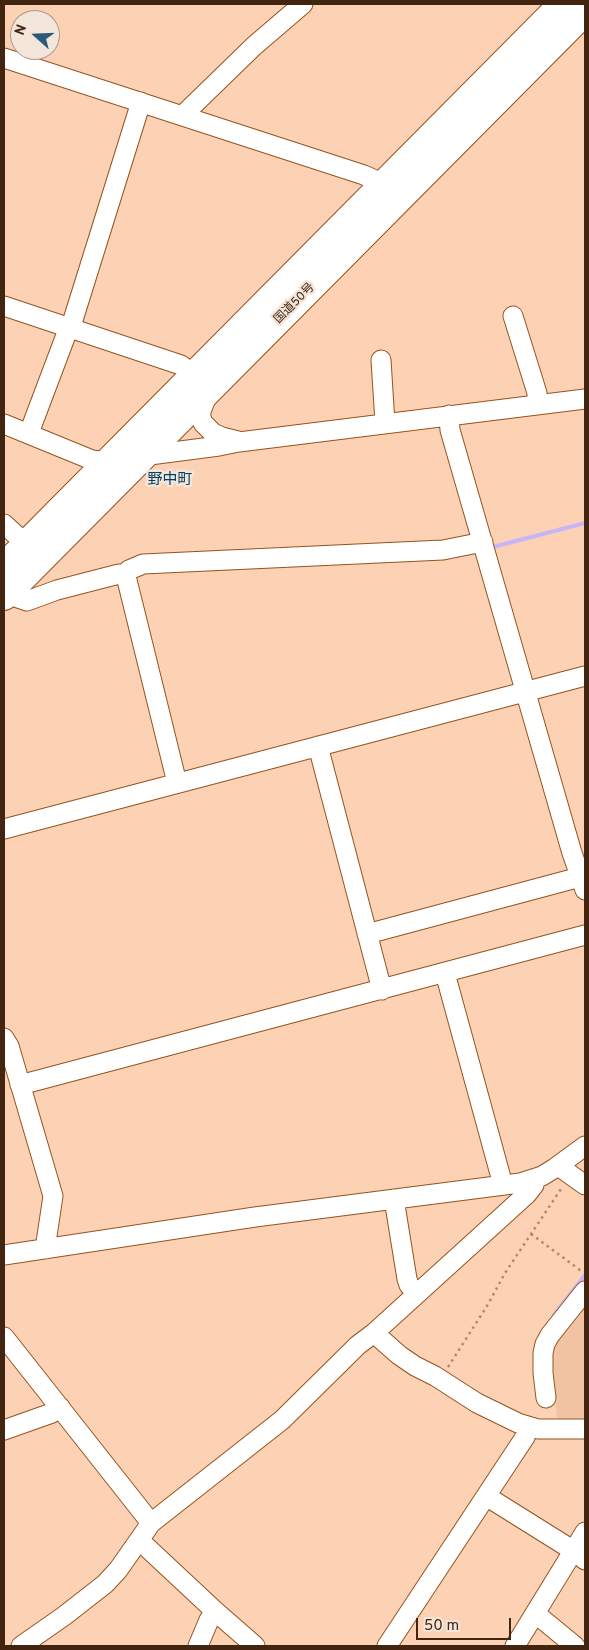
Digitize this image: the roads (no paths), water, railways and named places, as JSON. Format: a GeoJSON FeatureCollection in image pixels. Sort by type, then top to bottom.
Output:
{"type":"FeatureCollection","features":[{"type":"Feature","properties":{"kind":"highway","name":"国道50号"},"geometry":{"type":"LineString","coordinates":[[394,189],[563,4]]}},
{"type":"Feature","properties":{"kind":"highway","name":"国道50号"},"geometry":{"type":"LineString","coordinates":[[6,584],[26,544],[108,462],[201,383],[394,189],[585,11]]}},
{"type":"Feature","properties":{"kind":"highway","name":"国道50号"},"geometry":{"type":"LineString","coordinates":[[6,584],[143,456],[201,383]]}},
{"type":"Feature","properties":{"kind":"street"},"geometry":{"type":"LineString","coordinates":[[183,115],[254,46],[303,4]]}},
{"type":"Feature","properties":{"kind":"street"},"geometry":{"type":"LineString","coordinates":[[4,58],[364,175],[394,189]]}},
{"type":"Feature","properties":{"kind":"street"},"geometry":{"type":"LineString","coordinates":[[29,433],[73,320],[141,102]]}},
{"type":"Feature","properties":{"kind":"street"},"geometry":{"type":"LineString","coordinates":[[4,306],[181,365],[201,383],[200,414],[203,422],[222,438],[239,442]]}},
{"type":"Feature","properties":{"kind":"street"},"geometry":{"type":"LineString","coordinates":[[512,316],[537,393],[537,404]]}},
{"type":"Feature","properties":{"kind":"street"},"geometry":{"type":"LineString","coordinates":[[381,360],[385,423]]}},
{"type":"Feature","properties":{"kind":"street"},"geometry":{"type":"LineString","coordinates":[[4,424],[92,460],[108,462],[239,442],[585,398]]}},
{"type":"Feature","properties":{"kind":"street"},"geometry":{"type":"LineString","coordinates":[[367,934],[583,883],[450,430],[449,415]]}},
{"type":"Feature","properties":{"kind":"street"},"geometry":{"type":"LineString","coordinates":[[4,524],[26,544]]}},
{"type":"Feature","properties":{"kind":"street"},"geometry":{"type":"LineString","coordinates":[[124,575],[129,570],[143,564],[443,550],[483,542]]}},
{"type":"Feature","properties":{"kind":"street"},"geometry":{"type":"LineString","coordinates":[[6,584],[22,600],[32,601],[57,590],[119,574],[124,575]]}},
{"type":"Feature","properties":{"kind":"street"},"geometry":{"type":"LineString","coordinates":[[124,575],[177,783]]}},
{"type":"Feature","properties":{"kind":"street"},"geometry":{"type":"LineString","coordinates":[[4,829],[585,676]]}},
{"type":"Feature","properties":{"kind":"street"},"geometry":{"type":"LineString","coordinates":[[318,746],[382,990]]}},
{"type":"Feature","properties":{"kind":"street"},"geometry":{"type":"LineString","coordinates":[[20,1085],[585,935]]}},
{"type":"Feature","properties":{"kind":"street"},"geometry":{"type":"LineString","coordinates":[[445,973],[503,1185]]}},
{"type":"Feature","properties":{"kind":"street"},"geometry":{"type":"LineString","coordinates":[[4,1038],[9,1046],[52,1196],[45,1249]]}},
{"type":"Feature","properties":{"kind":"street"},"geometry":{"type":"LineString","coordinates":[[4,1256],[255,1217],[572,1175],[585,1146]]}},
{"type":"Feature","properties":{"kind":"street"},"geometry":{"type":"LineString","coordinates":[[21,1646],[105,1584],[118,1570],[152,1523],[273,1427],[369,1336],[527,1194],[534,1185],[533,1179]]}},
{"type":"Feature","properties":{"kind":"street"},"geometry":{"type":"LineString","coordinates":[[394,1199],[409,1284],[416,1293]]}},
{"type":"Feature","properties":{"kind":"street"},"geometry":{"type":"LineString","coordinates":[[546,1398],[543,1373],[545,1344],[585,1291]]}},
{"type":"Feature","properties":{"kind":"street"},"geometry":{"type":"LineString","coordinates":[[369,1336],[477,1404],[529,1427],[548,1430],[585,1429]]}},
{"type":"Feature","properties":{"kind":"street"},"geometry":{"type":"LineString","coordinates":[[4,1337],[152,1523]]}},
{"type":"Feature","properties":{"kind":"street"},"geometry":{"type":"LineString","coordinates":[[4,1430],[52,1413],[60,1407]]}},
{"type":"Feature","properties":{"kind":"street"},"geometry":{"type":"LineString","coordinates":[[387,1646],[526,1437],[529,1427]]}},
{"type":"Feature","properties":{"kind":"street"},"geometry":{"type":"LineString","coordinates":[[486,1496],[580,1555]]}},
{"type":"Feature","properties":{"kind":"street"},"geometry":{"type":"LineString","coordinates":[[515,1646],[536,1614],[580,1555],[585,1532]]}},
{"type":"Feature","properties":{"kind":"street"},"geometry":{"type":"LineString","coordinates":[[139,1540],[215,1612],[255,1646]]}},
{"type":"Feature","properties":{"kind":"street"},"geometry":{"type":"LineString","coordinates":[[198,1646],[209,1620],[215,1612]]}},
{"type":"Feature","properties":{"kind":"street"},"geometry":{"type":"LineString","coordinates":[[536,1614],[575,1646]]}},
{"type":"Feature","properties":{"kind":"waterway"},"geometry":{"type":"LineString","coordinates":[[489,548],[585,523]]}},
{"type":"Feature","properties":{"kind":"waterway"},"geometry":{"type":"LineString","coordinates":[[554,1315],[585,1275]]}},
{"type":"Feature","properties":{"kind":"district","name":"野中町"},"geometry":{"type":"Point","coordinates":[170,481]}}]}
